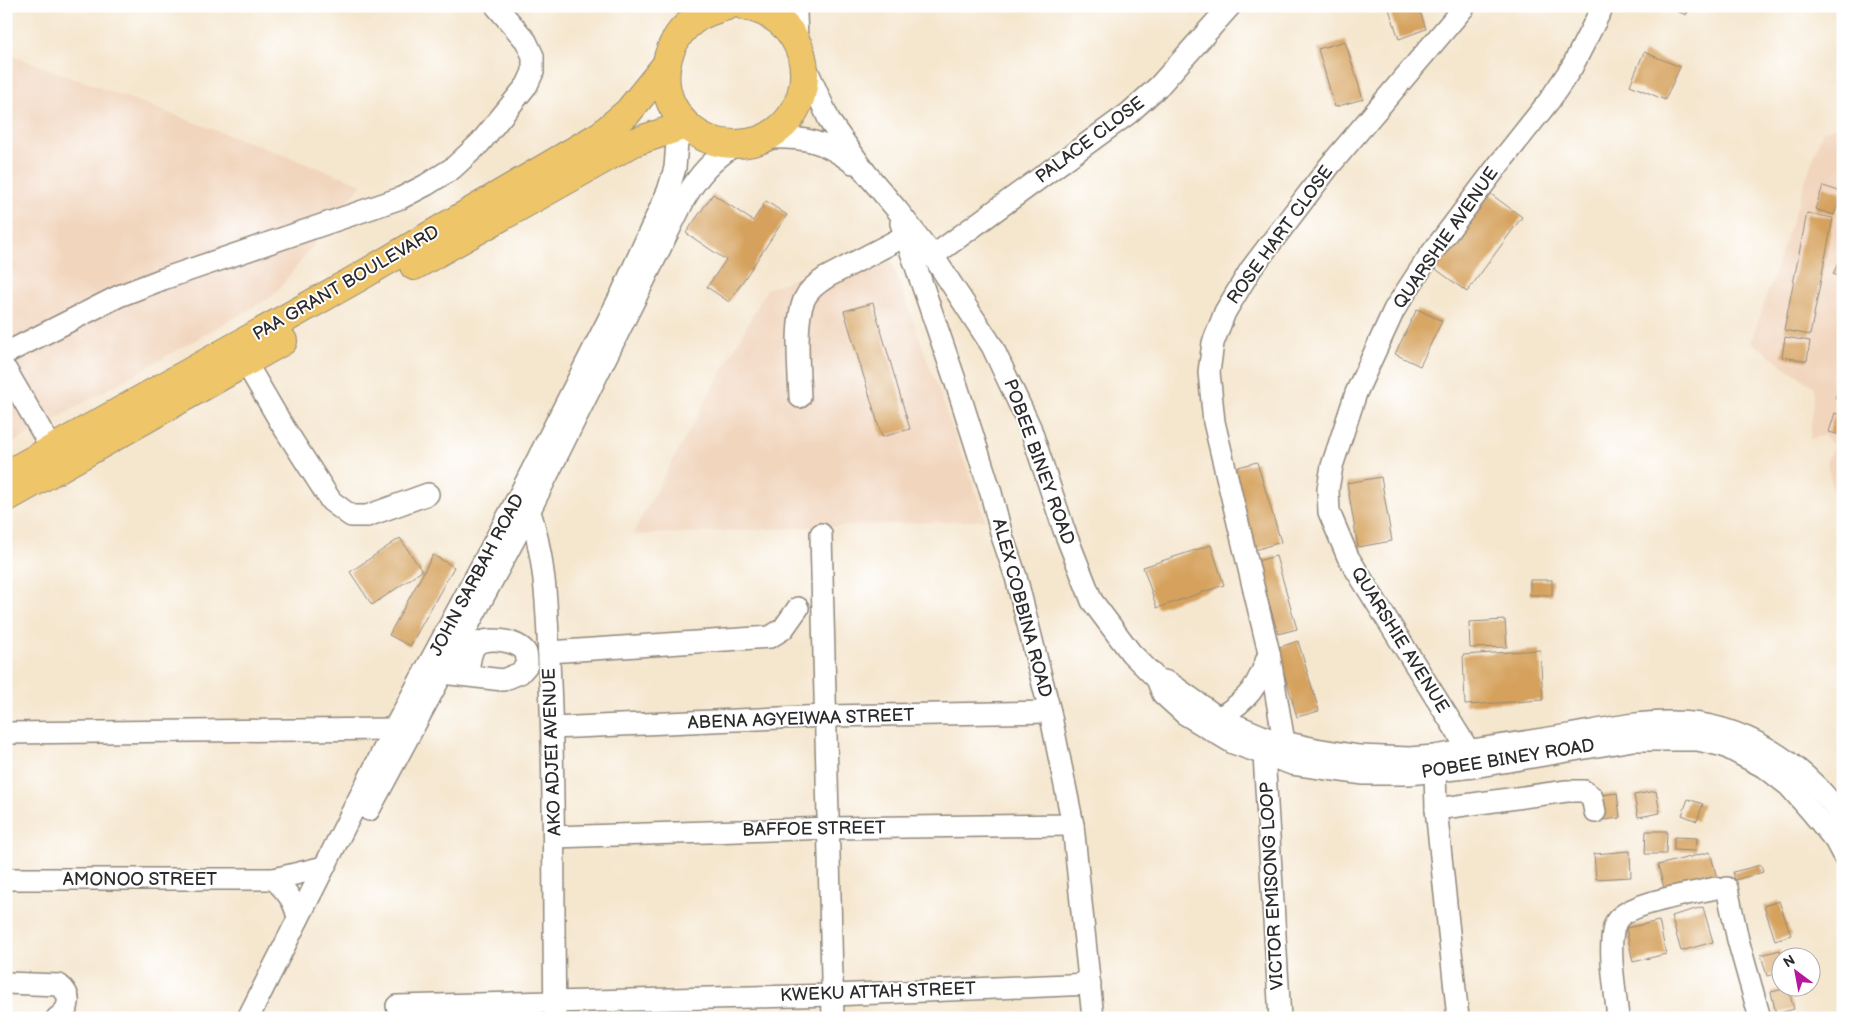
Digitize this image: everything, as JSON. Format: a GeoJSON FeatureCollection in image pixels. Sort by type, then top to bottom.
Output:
{"type":"FeatureCollection","features":[{"type":"Feature","properties":{"kind":"main road"},"geometry":{"type":"LineString","coordinates":[[743,6],[763,12],[777,19],[788,30],[800,51],[805,76],[798,106],[778,130],[764,138],[734,145],[717,143],[702,137],[687,126],[676,112],[669,98],[666,66],[669,52],[682,18],[696,18],[711,10],[743,6]]}},
{"type":"Feature","properties":{"kind":"main road","name":"PAA GRANT BOULEVARD"},"geometry":{"type":"LineString","coordinates":[[6,498],[57,458],[601,135],[628,112],[666,66]]}},
{"type":"Feature","properties":{"kind":"main road","name":"PAA GRANT BOULEVARD"},"geometry":{"type":"LineString","coordinates":[[6,475],[57,458],[246,363],[618,150],[634,142],[687,126]]}},
{"type":"Feature","properties":{"kind":"street"},"geometry":{"type":"LineString","coordinates":[[6,353],[119,296],[163,279],[401,198],[453,168],[480,142],[527,85],[533,72],[533,56],[526,41],[496,6]]}},
{"type":"Feature","properties":{"kind":"street"},"geometry":{"type":"LineString","coordinates":[[798,6],[796,13],[800,51],[830,122],[866,173]]}},
{"type":"Feature","properties":{"kind":"street","name":"PALACE CLOSE"},"geometry":{"type":"LineString","coordinates":[[933,256],[1129,113],[1158,86],[1230,6]]}},
{"type":"Feature","properties":{"kind":"street","name":"ROSE HART CLOSE"},"geometry":{"type":"LineString","coordinates":[[1284,742],[1269,653],[1214,422],[1209,372],[1213,343],[1225,312],[1251,269],[1331,164],[1465,6]]}},
{"type":"Feature","properties":{"kind":"street","name":"QUARSHIE AVENUE"},"geometry":{"type":"LineString","coordinates":[[1469,751],[1348,556],[1329,512],[1328,490],[1332,466],[1356,393],[1394,310],[1428,258],[1549,101],[1572,68],[1603,6]]}},
{"type":"Feature","properties":{"kind":"street","name":"JOHN SARBAH ROAD"},"geometry":{"type":"LineString","coordinates":[[248,1018],[394,729],[522,490],[622,293],[668,191],[675,168],[677,142],[687,126]]}},
{"type":"Feature","properties":{"kind":"street"},"geometry":{"type":"LineString","coordinates":[[764,138],[791,137],[826,145],[866,173]]}},
{"type":"Feature","properties":{"kind":"street","name":"JOHN SARBAH ROAD"},"geometry":{"type":"LineString","coordinates":[[262,1018],[351,844],[530,510],[685,198],[709,164],[734,145]]}},
{"type":"Feature","properties":{"kind":"street","name":"POBEE BINEY ROAD"},"geometry":{"type":"LineString","coordinates":[[866,173],[898,210],[933,256],[992,346],[1030,426],[1064,530],[1092,602],[1131,654],[1157,679],[1171,684],[1219,718],[1269,738],[1316,749],[1359,756],[1410,758],[1469,751],[1630,725],[1674,722],[1699,723],[1755,741],[1779,756],[1805,774],[1829,798],[1843,818]]}},
{"type":"Feature","properties":{"kind":"street","name":"ALEX COBBINA ROAD"},"geometry":{"type":"LineString","coordinates":[[898,210],[991,493],[1002,536],[1016,577],[1050,712],[1073,825],[1093,1018]]}},
{"type":"Feature","properties":{"kind":"street"},"geometry":{"type":"LineString","coordinates":[[800,396],[800,315],[805,298],[817,284],[827,277],[905,236]]}},
{"type":"Feature","properties":{"kind":"street"},"geometry":{"type":"LineString","coordinates":[[246,363],[281,423],[331,501],[351,516],[366,516],[428,494]]}},
{"type":"Feature","properties":{"kind":"street"},"geometry":{"type":"LineString","coordinates":[[6,370],[57,458]]}},
{"type":"Feature","properties":{"kind":"street","name":"AKO ADJEI AVENUE"},"geometry":{"type":"LineString","coordinates":[[522,490],[530,510],[540,549],[545,580],[552,728],[555,1010]]}},
{"type":"Feature","properties":{"kind":"street"},"geometry":{"type":"LineString","coordinates":[[821,534],[833,1018]]}},
{"type":"Feature","properties":{"kind":"street"},"geometry":{"type":"LineString","coordinates":[[549,652],[770,637],[783,629],[798,608]]}},
{"type":"Feature","properties":{"kind":"street"},"geometry":{"type":"LineString","coordinates":[[1219,718],[1238,706],[1253,690],[1262,674],[1269,653]]}},
{"type":"Feature","properties":{"kind":"street"},"geometry":{"type":"LineString","coordinates":[[442,673],[468,676]]}},
{"type":"Feature","properties":{"kind":"street","name":"POBEE BINEY ROAD"},"geometry":{"type":"LineString","coordinates":[[1157,679],[1163,694],[1185,714],[1233,742],[1292,764],[1364,774],[1409,774],[1473,767],[1633,740],[1698,740],[1724,746],[1766,768],[1781,780],[1811,811],[1835,840],[1843,856]]}},
{"type":"Feature","properties":{"kind":"street","name":"ABENA AGYEIWAA STREET"},"geometry":{"type":"LineString","coordinates":[[552,728],[827,716],[1050,712]]}},
{"type":"Feature","properties":{"kind":"street"},"geometry":{"type":"LineString","coordinates":[[6,733],[394,729]]}},
{"type":"Feature","properties":{"kind":"street","name":"VICTOR EMISONG LOOP"},"geometry":{"type":"LineString","coordinates":[[1264,755],[1280,1018]]}},
{"type":"Feature","properties":{"kind":"street"},"geometry":{"type":"LineString","coordinates":[[1435,771],[1436,809],[1458,1018]]}},
{"type":"Feature","properties":{"kind":"street"},"geometry":{"type":"LineString","coordinates":[[1436,809],[1567,791],[1584,791],[1592,797],[1595,812]]}},
{"type":"Feature","properties":{"kind":"street","name":"BAFFOE STREET"},"geometry":{"type":"LineString","coordinates":[[554,837],[829,828],[1073,825]]}},
{"type":"Feature","properties":{"kind":"street","name":"AMONOO STREET"},"geometry":{"type":"LineString","coordinates":[[6,879],[274,879],[324,867]]}},
{"type":"Feature","properties":{"kind":"street"},"geometry":{"type":"LineString","coordinates":[[274,879],[290,897],[296,907],[298,919]]}},
{"type":"Feature","properties":{"kind":"street"},"geometry":{"type":"LineString","coordinates":[[1618,1018],[1611,940],[1616,922],[1624,912],[1650,903],[1722,888],[1760,1018]]}},
{"type":"Feature","properties":{"kind":"street"},"geometry":{"type":"LineString","coordinates":[[6,983],[59,985],[66,990],[69,1003],[65,1013],[57,1018]]}},
{"type":"Feature","properties":{"kind":"street","name":"KWEKU ATTAH STREET"},"geometry":{"type":"LineString","coordinates":[[397,1006],[555,1010],[1090,984]]}},
{"type":"Feature","properties":{"kind":"shaded area"},"geometry":{"type":"Polygon","coordinates":[[[6,53],[362,184],[273,296],[6,447],[6,53]]]}},
{"type":"Feature","properties":{"kind":"shaded area"},"geometry":{"type":"Polygon","coordinates":[[[1843,122],[1843,548],[1827,460],[1834,446],[1824,435],[1810,439],[1814,387],[1751,342],[1822,132],[1843,122]]]}},
{"type":"Feature","properties":{"kind":"shaded area"},"geometry":{"type":"Polygon","coordinates":[[[885,244],[986,520],[632,535],[767,289],[885,244]]]}},
{"type":"Feature","properties":{"kind":"building"},"geometry":{"type":"Polygon","coordinates":[[[1388,6],[1418,6],[1426,29],[1399,39],[1388,6]]]}},
{"type":"Feature","properties":{"kind":"building"},"geometry":{"type":"Polygon","coordinates":[[[1665,6],[1690,6],[1686,15],[1665,6]]]}},
{"type":"Feature","properties":{"kind":"building"},"geometry":{"type":"Polygon","coordinates":[[[1345,41],[1363,99],[1335,107],[1318,49],[1345,41]]]}},
{"type":"Feature","properties":{"kind":"building"},"geometry":{"type":"Polygon","coordinates":[[[1644,52],[1680,67],[1665,100],[1630,85],[1644,52]]]}},
{"type":"Feature","properties":{"kind":"building"},"geometry":{"type":"Polygon","coordinates":[[[1823,186],[1842,192],[1834,215],[1815,209],[1823,186]]]}},
{"type":"Feature","properties":{"kind":"building"},"geometry":{"type":"Polygon","coordinates":[[[1488,192],[1522,217],[1467,292],[1433,267],[1488,192]]]}},
{"type":"Feature","properties":{"kind":"building"},"geometry":{"type":"Polygon","coordinates":[[[713,194],[753,221],[766,201],[787,215],[729,302],[707,287],[726,260],[686,233],[713,194]]]}},
{"type":"Feature","properties":{"kind":"building"},"geometry":{"type":"Polygon","coordinates":[[[1807,213],[1833,218],[1810,335],[1784,330],[1807,213]]]}},
{"type":"Feature","properties":{"kind":"building"},"geometry":{"type":"Polygon","coordinates":[[[1843,253],[1843,278],[1833,274],[1843,253]]]}},
{"type":"Feature","properties":{"kind":"building"},"geometry":{"type":"Polygon","coordinates":[[[873,303],[910,429],[882,437],[844,311],[873,303]]]}},
{"type":"Feature","properties":{"kind":"building"},"geometry":{"type":"Polygon","coordinates":[[[1417,309],[1442,321],[1420,366],[1395,354],[1417,309]]]}},
{"type":"Feature","properties":{"kind":"building"},"geometry":{"type":"Polygon","coordinates":[[[1785,337],[1810,341],[1807,361],[1782,357],[1785,337]]]}},
{"type":"Feature","properties":{"kind":"building"},"geometry":{"type":"Polygon","coordinates":[[[1841,381],[1843,382],[1843,401],[1835,398],[1841,381]]]}},
{"type":"Feature","properties":{"kind":"building"},"geometry":{"type":"Polygon","coordinates":[[[1835,413],[1843,416],[1840,435],[1829,432],[1835,413]]]}},
{"type":"Feature","properties":{"kind":"building"},"geometry":{"type":"Polygon","coordinates":[[[1257,462],[1281,542],[1255,550],[1231,469],[1257,462]]]}},
{"type":"Feature","properties":{"kind":"building"},"geometry":{"type":"Polygon","coordinates":[[[1381,477],[1392,541],[1358,547],[1347,483],[1381,477]]]}},
{"type":"Feature","properties":{"kind":"building"},"geometry":{"type":"Polygon","coordinates":[[[400,538],[422,571],[372,605],[350,572],[400,538]]]}},
{"type":"Feature","properties":{"kind":"building"},"geometry":{"type":"Polygon","coordinates":[[[1211,545],[1224,585],[1157,608],[1143,567],[1211,545]]]}},
{"type":"Feature","properties":{"kind":"building"},"geometry":{"type":"Polygon","coordinates":[[[433,555],[454,567],[410,646],[389,635],[433,555]]]}},
{"type":"Feature","properties":{"kind":"building"},"geometry":{"type":"Polygon","coordinates":[[[1276,556],[1297,629],[1278,634],[1257,561],[1276,556]]]}},
{"type":"Feature","properties":{"kind":"building"},"geometry":{"type":"Polygon","coordinates":[[[1530,580],[1552,580],[1552,595],[1530,595],[1530,580]]]}},
{"type":"Feature","properties":{"kind":"building"},"geometry":{"type":"Polygon","coordinates":[[[1505,620],[1507,647],[1470,648],[1469,622],[1505,620]]]}},
{"type":"Feature","properties":{"kind":"building"},"geometry":{"type":"Polygon","coordinates":[[[1298,641],[1319,711],[1297,717],[1277,648],[1298,641]]]}},
{"type":"Feature","properties":{"kind":"building"},"geometry":{"type":"Polygon","coordinates":[[[1540,650],[1543,700],[1465,705],[1463,655],[1540,650]]]}},
{"type":"Feature","properties":{"kind":"building"},"geometry":{"type":"Polygon","coordinates":[[[1656,791],[1660,813],[1638,817],[1634,795],[1656,791]]]}},
{"type":"Feature","properties":{"kind":"building"},"geometry":{"type":"Polygon","coordinates":[[[1617,793],[1620,818],[1604,820],[1601,795],[1617,793]]]}},
{"type":"Feature","properties":{"kind":"building"},"geometry":{"type":"Polygon","coordinates":[[[1688,799],[1703,804],[1697,821],[1682,815],[1688,799]]]}},
{"type":"Feature","properties":{"kind":"building"},"geometry":{"type":"Polygon","coordinates":[[[1646,831],[1667,831],[1666,854],[1645,854],[1646,831]]]}},
{"type":"Feature","properties":{"kind":"building"},"geometry":{"type":"Polygon","coordinates":[[[1674,837],[1697,838],[1696,851],[1674,850],[1674,837]]]}},
{"type":"Feature","properties":{"kind":"building"},"geometry":{"type":"Polygon","coordinates":[[[1630,851],[1631,877],[1596,879],[1594,854],[1630,851]]]}},
{"type":"Feature","properties":{"kind":"building"},"geometry":{"type":"Polygon","coordinates":[[[1710,852],[1717,878],[1665,892],[1658,865],[1710,852]]]}},
{"type":"Feature","properties":{"kind":"building"},"geometry":{"type":"Polygon","coordinates":[[[1761,865],[1763,872],[1735,880],[1733,872],[1761,865]]]}},
{"type":"Feature","properties":{"kind":"building"},"geometry":{"type":"Polygon","coordinates":[[[1779,901],[1791,935],[1775,940],[1764,906],[1779,901]]]}},
{"type":"Feature","properties":{"kind":"building"},"geometry":{"type":"Polygon","coordinates":[[[1703,907],[1713,942],[1681,951],[1671,916],[1703,907]]]}},
{"type":"Feature","properties":{"kind":"building"},"geometry":{"type":"Polygon","coordinates":[[[1659,921],[1666,954],[1633,962],[1626,928],[1659,921]]]}},
{"type":"Feature","properties":{"kind":"building"},"geometry":{"type":"Polygon","coordinates":[[[1772,952],[1772,975],[1767,976],[1761,955],[1772,952]]]}},
{"type":"Feature","properties":{"kind":"building"},"geometry":{"type":"Polygon","coordinates":[[[1771,992],[1772,996],[1790,996],[1794,1009],[1776,1014],[1771,992]]]}}]}
